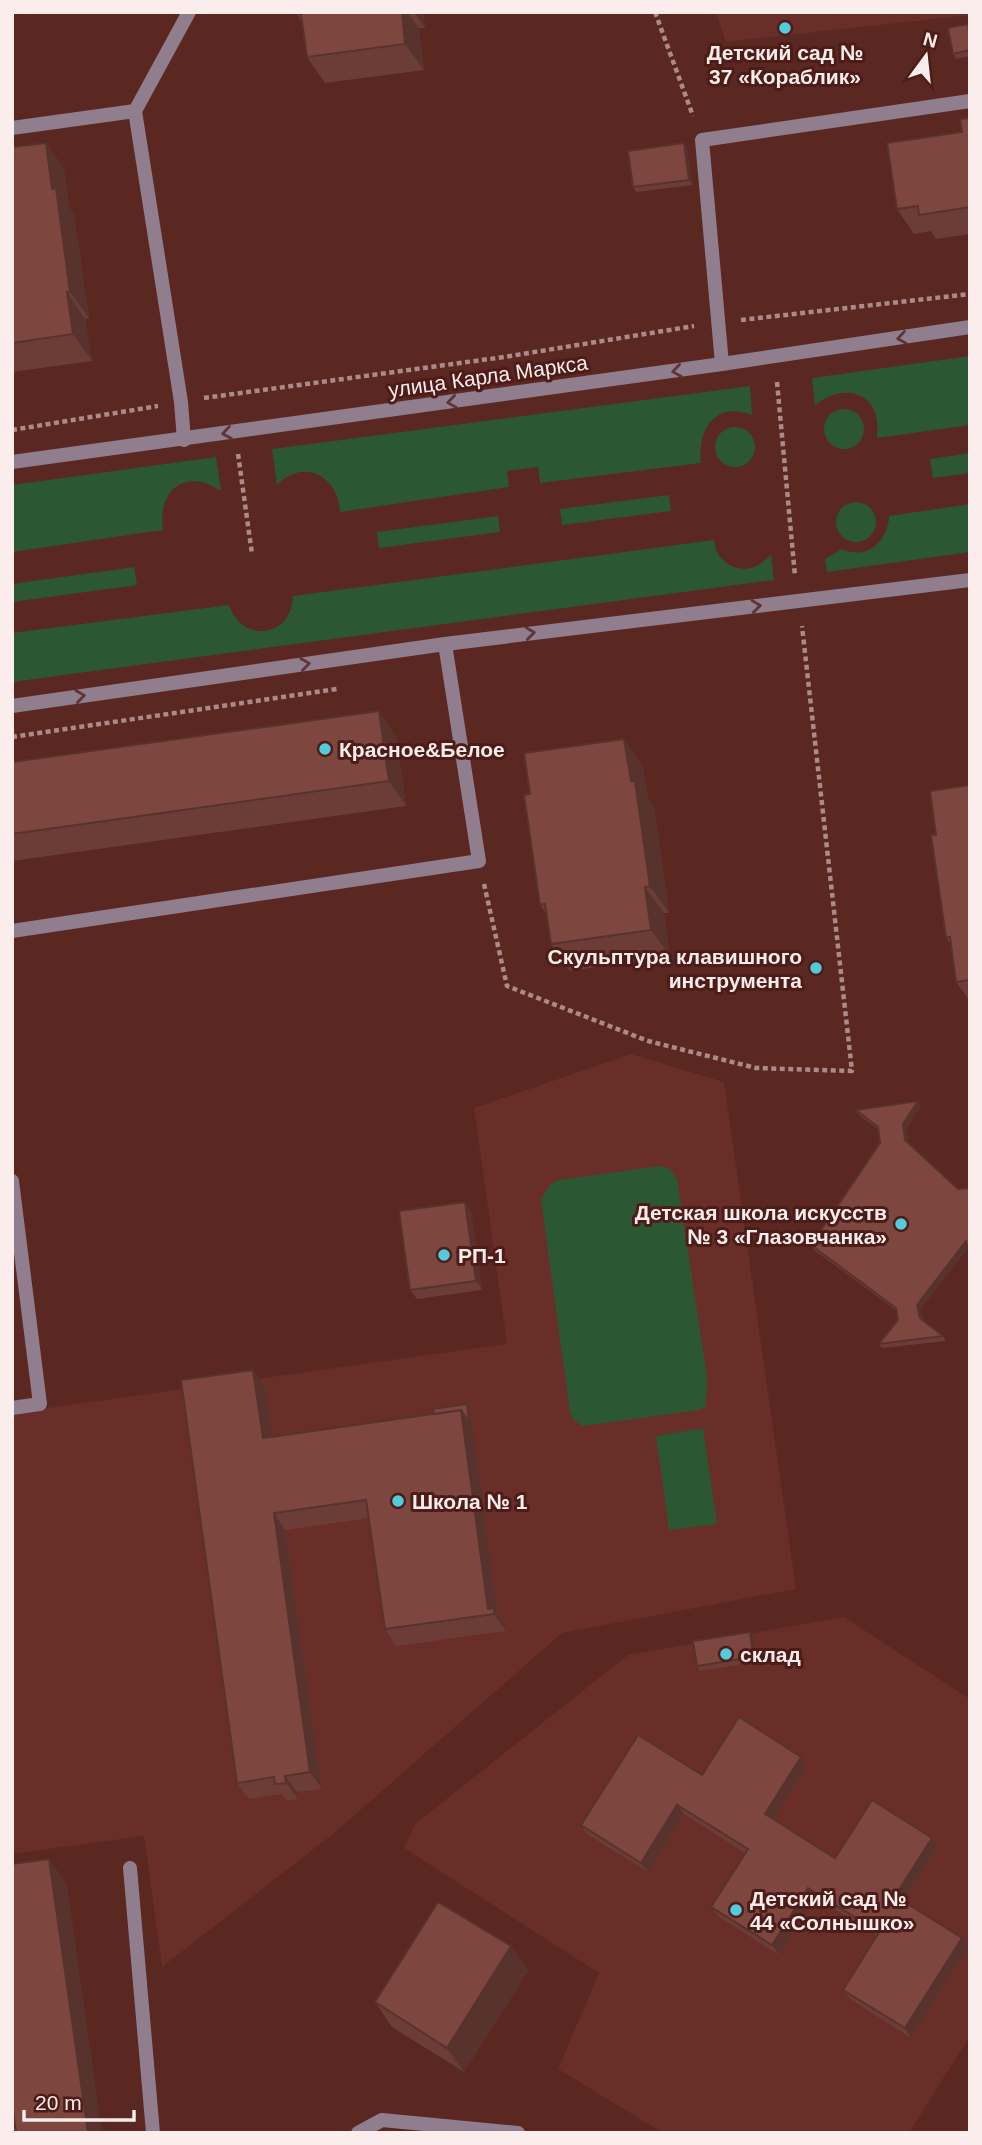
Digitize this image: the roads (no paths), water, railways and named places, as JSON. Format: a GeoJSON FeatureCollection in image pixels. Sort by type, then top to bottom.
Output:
{"type":"FeatureCollection","features":[{"type":"Feature","properties":{"kind":"street"},"geometry":{"type":"LineString","coordinates":[[184,440],[181,402],[135,111],[189,12]]}},
{"type":"Feature","properties":{"kind":"street"},"geometry":{"type":"LineString","coordinates":[[722,364],[702,140],[970,101]]}},
{"type":"Feature","properties":{"kind":"street"},"geometry":{"type":"LineString","coordinates":[[12,128],[135,111]]}},
{"type":"Feature","properties":{"kind":"street","name":"улица Карла Маркса"},"geometry":{"type":"LineString","coordinates":[[12,462],[775,357],[970,327]]}},
{"type":"Feature","properties":{"kind":"street"},"geometry":{"type":"LineString","coordinates":[[12,706],[445,644],[970,580]]}},
{"type":"Feature","properties":{"kind":"street"},"geometry":{"type":"LineString","coordinates":[[12,931],[479,861],[445,644]]}},
{"type":"Feature","properties":{"kind":"street"},"geometry":{"type":"LineString","coordinates":[[12,1181],[40,1404],[12,1408]]}},
{"type":"Feature","properties":{"kind":"street"},"geometry":{"type":"LineString","coordinates":[[130,1868],[153,2133]]}},
{"type":"Feature","properties":{"kind":"street"},"geometry":{"type":"LineString","coordinates":[[358,2133],[382,2120],[518,2133]]}},
{"type":"Feature","properties":{"kind":"place","name":"Детский сад № 37 «Кораблик»"},"geometry":{"type":"Point","coordinates":[785,28]}},
{"type":"Feature","properties":{"kind":"place","name":"Красное&Белое"},"geometry":{"type":"Point","coordinates":[325,749]}},
{"type":"Feature","properties":{"kind":"place","name":"Скульптура клавишного инструмента"},"geometry":{"type":"Point","coordinates":[816,968]}},
{"type":"Feature","properties":{"kind":"place","name":"Детская школа искусств № 3 «Глазовчанка»"},"geometry":{"type":"Point","coordinates":[901,1224]}},
{"type":"Feature","properties":{"kind":"place","name":"РП-1"},"geometry":{"type":"Point","coordinates":[444,1255]}},
{"type":"Feature","properties":{"kind":"place","name":"Школа № 1"},"geometry":{"type":"Point","coordinates":[398,1501]}},
{"type":"Feature","properties":{"kind":"place","name":"склад"},"geometry":{"type":"Point","coordinates":[726,1654]}},
{"type":"Feature","properties":{"kind":"place","name":"Детский сад № 44 «Солнышко»"},"geometry":{"type":"Point","coordinates":[736,1910]}}]}
